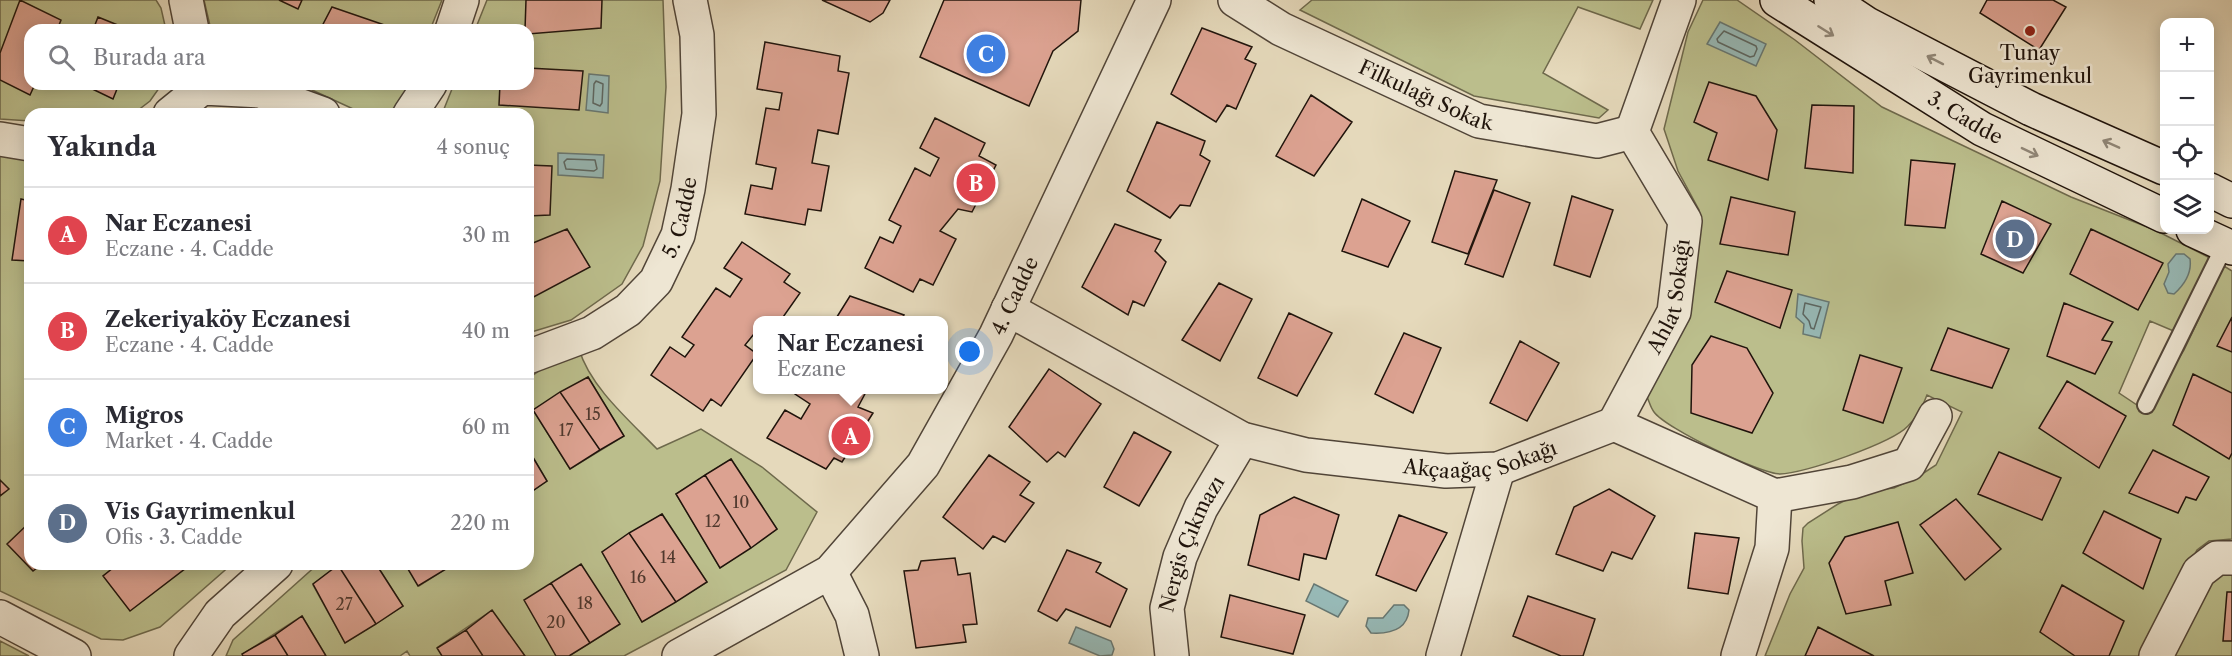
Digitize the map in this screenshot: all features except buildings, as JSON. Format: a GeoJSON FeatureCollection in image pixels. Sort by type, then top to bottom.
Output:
{"type":"FeatureCollection","features":[{"type":"Feature","properties":{"kind":"street"},"geometry":{"type":"LineString","coordinates":[[186,0],[191,24]]}},
{"type":"Feature","properties":{"kind":"street"},"geometry":{"type":"LineString","coordinates":[[454,24],[462,0]]}},
{"type":"Feature","properties":{"kind":"street","name":"5. Cadde"},"geometry":{"type":"LineString","coordinates":[[534,355],[592,333],[628,310],[656,281],[678,236],[688,189],[699,114],[697,35],[690,0]]}},
{"type":"Feature","properties":{"kind":"street","name":"4. Cadde"},"geometry":{"type":"LineString","coordinates":[[679,656],[830,572],[923,465],[1008,309],[1154,0]]}},
{"type":"Feature","properties":{"kind":"street","name":"Filkulağı Sokak"},"geometry":{"type":"LineString","coordinates":[[1235,0],[1281,29],[1479,121],[1598,141],[1632,132]]}},
{"type":"Feature","properties":{"kind":"street"},"geometry":{"type":"LineString","coordinates":[[1632,132],[1679,0]]}},
{"type":"Feature","properties":{"kind":"street","name":"3. Cadde"},"geometry":{"type":"LineString","coordinates":[[1777,0],[1982,129],[2160,214]]}},
{"type":"Feature","properties":{"kind":"street","name":"3. Cadde"},"geometry":{"type":"LineString","coordinates":[[1831,0],[1867,24],[2031,110],[2160,166]]}},
{"type":"Feature","properties":{"kind":"street"},"geometry":{"type":"LineString","coordinates":[[177,108],[197,90]]}},
{"type":"Feature","properties":{"kind":"street"},"geometry":{"type":"LineString","coordinates":[[248,90],[260,91],[307,108]]}},
{"type":"Feature","properties":{"kind":"street"},"geometry":{"type":"LineString","coordinates":[[414,108],[426,90]]}},
{"type":"Feature","properties":{"kind":"street","name":"Ahlat Sokağı"},"geometry":{"type":"LineString","coordinates":[[1614,424],[1674,312],[1685,220],[1632,132]]}},
{"type":"Feature","properties":{"kind":"street"},"geometry":{"type":"LineString","coordinates":[[0,140],[24,143]]}},
{"type":"Feature","properties":{"kind":"street"},"geometry":{"type":"LineString","coordinates":[[2214,192],[2232,201]]}},
{"type":"Feature","properties":{"kind":"street"},"geometry":{"type":"LineString","coordinates":[[2202,234],[2229,246]]}},
{"type":"Feature","properties":{"kind":"street","name":"Akçaağaç Sokağı"},"geometry":{"type":"LineString","coordinates":[[1008,309],[1242,439],[1306,455],[1446,471],[1498,469],[1614,424]]}},
{"type":"Feature","properties":{"kind":"street"},"geometry":{"type":"LineString","coordinates":[[1614,424],[1775,496],[1852,482],[1909,465],[1935,416]]}},
{"type":"Feature","properties":{"kind":"street","name":"Nergis Çıkmazı"},"geometry":{"type":"LineString","coordinates":[[1172,656],[1167,608],[1180,556],[1201,508],[1242,439]]}},
{"type":"Feature","properties":{"kind":"street"},"geometry":{"type":"LineString","coordinates":[[1443,656],[1498,469]]}},
{"type":"Feature","properties":{"kind":"street"},"geometry":{"type":"LineString","coordinates":[[1738,656],[1772,548],[1775,496]]}},
{"type":"Feature","properties":{"kind":"street"},"geometry":{"type":"LineString","coordinates":[[2156,656],[2199,572],[2217,558],[2232,558]]}},
{"type":"Feature","properties":{"kind":"street"},"geometry":{"type":"LineString","coordinates":[[191,656],[220,614],[269,570]]}},
{"type":"Feature","properties":{"kind":"street"},"geometry":{"type":"LineString","coordinates":[[830,572],[852,615],[862,656]]}},
{"type":"Feature","properties":{"kind":"street"},"geometry":{"type":"LineString","coordinates":[[0,617],[74,656]]}},
{"type":"Feature","properties":{"kind":"lane"},"geometry":{"type":"LineString","coordinates":[[2146,405],[2229,246]]}},
{"type":"Feature","properties":{"kind":"green space"},"geometry":{"type":"Polygon","coordinates":[[[0,0],[156,0],[161,8],[165,24],[24,24],[24,90],[158,90],[150,101],[141,108],[24,108],[24,121],[0,119],[0,0]]]}},
{"type":"Feature","properties":{"kind":"green space"},"geometry":{"type":"Polygon","coordinates":[[[204,0],[442,0],[432,24],[210,24],[204,0]]]}},
{"type":"Feature","properties":{"kind":"green space"},"geometry":{"type":"Polygon","coordinates":[[[487,0],[663,0],[666,87],[660,181],[643,246],[622,284],[571,320],[534,331],[534,108],[444,108],[452,90],[534,90],[534,24],[477,24],[487,0]]]}},
{"type":"Feature","properties":{"kind":"green space"},"geometry":{"type":"Polygon","coordinates":[[[1312,0],[1653,0],[1640,29],[1578,7],[1543,73],[1608,110],[1599,118],[1474,96],[1300,10],[1312,0]]]}},
{"type":"Feature","properties":{"kind":"green space"},"geometry":{"type":"Polygon","coordinates":[[[1703,0],[1737,0],[1795,40],[1882,107],[2071,197],[2155,230],[2210,258],[2176,332],[2150,321],[2119,393],[2146,411],[2184,350],[2224,266],[2232,271],[2232,539],[2209,541],[2197,550],[2141,656],[1765,656],[1790,594],[1804,568],[1803,528],[1838,504],[1864,491],[1894,488],[1936,465],[1962,412],[1927,395],[1914,419],[1899,433],[1867,449],[1807,469],[1780,474],[1753,467],[1693,439],[1662,419],[1653,410],[1646,395],[1698,246],[1699,210],[1678,171],[1664,129],[1688,32],[1703,0]]]}},
{"type":"Feature","properties":{"kind":"green space"},"geometry":{"type":"Polygon","coordinates":[[[312,90],[407,90],[394,108],[351,108],[312,90]]]}},
{"type":"Feature","properties":{"kind":"green space"},"geometry":{"type":"Polygon","coordinates":[[[0,155],[24,160],[24,570],[225,570],[160,627],[123,640],[101,639],[0,591],[0,155]]]}},
{"type":"Feature","properties":{"kind":"green space"},"geometry":{"type":"Polygon","coordinates":[[[579,349],[584,363],[601,390],[657,449],[701,429],[762,467],[817,512],[786,570],[624,656],[569,656],[620,624],[556,656],[525,656],[491,611],[438,647],[442,656],[410,656],[407,651],[400,656],[326,656],[302,616],[243,656],[226,656],[233,640],[311,570],[332,570],[313,585],[345,643],[403,606],[380,570],[409,570],[419,586],[444,570],[534,570],[534,490],[547,481],[534,459],[534,412],[570,469],[624,436],[588,377],[534,409],[534,375],[579,349]],[[731,459],[676,494],[720,568],[777,529],[731,459]],[[662,514],[602,552],[642,622],[707,582],[662,514]]]}},
{"type":"Feature","properties":{"kind":"green space"},"geometry":{"type":"Polygon","coordinates":[[[2232,570],[2232,656],[2170,656],[2215,575],[2232,570]]]}},
{"type":"Feature","properties":{"kind":"green space"},"geometry":{"type":"Polygon","coordinates":[[[0,641],[29,656],[0,656],[0,641]]]}},
{"type":"Feature","properties":{"kind":"water"},"geometry":{"type":"Polygon","coordinates":[[[1720,22],[1766,44],[1756,66],[1707,44],[1720,22]]]}},
{"type":"Feature","properties":{"kind":"water"},"geometry":{"type":"Polygon","coordinates":[[[589,74],[609,76],[608,113],[586,110],[589,74]]]}},
{"type":"Feature","properties":{"kind":"water"},"geometry":{"type":"Polygon","coordinates":[[[558,153],[604,155],[603,178],[558,175],[558,153]]]}},
{"type":"Feature","properties":{"kind":"water"},"geometry":{"type":"Polygon","coordinates":[[[2176,254],[2184,254],[2190,259],[2190,269],[2181,287],[2174,294],[2168,293],[2164,284],[2169,272],[2168,264],[2176,254]]]}},
{"type":"Feature","properties":{"kind":"water"},"geometry":{"type":"Polygon","coordinates":[[[1798,294],[1829,302],[1820,338],[1803,334],[1804,324],[1796,317],[1798,294]]]}},
{"type":"Feature","properties":{"kind":"water"},"geometry":{"type":"Polygon","coordinates":[[[1314,584],[1348,601],[1338,617],[1306,601],[1314,584]]]}},
{"type":"Feature","properties":{"kind":"water"},"geometry":{"type":"Polygon","coordinates":[[[1394,605],[1404,605],[1409,610],[1405,623],[1390,632],[1371,633],[1366,626],[1368,618],[1383,618],[1394,605]]]}},
{"type":"Feature","properties":{"kind":"water"},"geometry":{"type":"Polygon","coordinates":[[[1076,627],[1111,641],[1114,649],[1112,655],[1100,656],[1069,643],[1076,627]]]}},
{"type":"Feature","properties":{"kind":"place","name":"Tunay Gayrimenkul"},"geometry":{"type":"Point","coordinates":[2030,31]}},
{"type":"Feature","properties":{"kind":"place","name":"Migros"},"geometry":{"type":"Point","coordinates":[986,54]}},
{"type":"Feature","properties":{"kind":"place","name":"Zekeriyaköy Eczanesi"},"geometry":{"type":"Point","coordinates":[976,183]}},
{"type":"Feature","properties":{"kind":"place","name":"Vis Gayrimenkul"},"geometry":{"type":"Point","coordinates":[2015,239]}},
{"type":"Feature","properties":{"kind":"place","name":"Nar Eczanesi"},"geometry":{"type":"Point","coordinates":[851,436]}}]}
